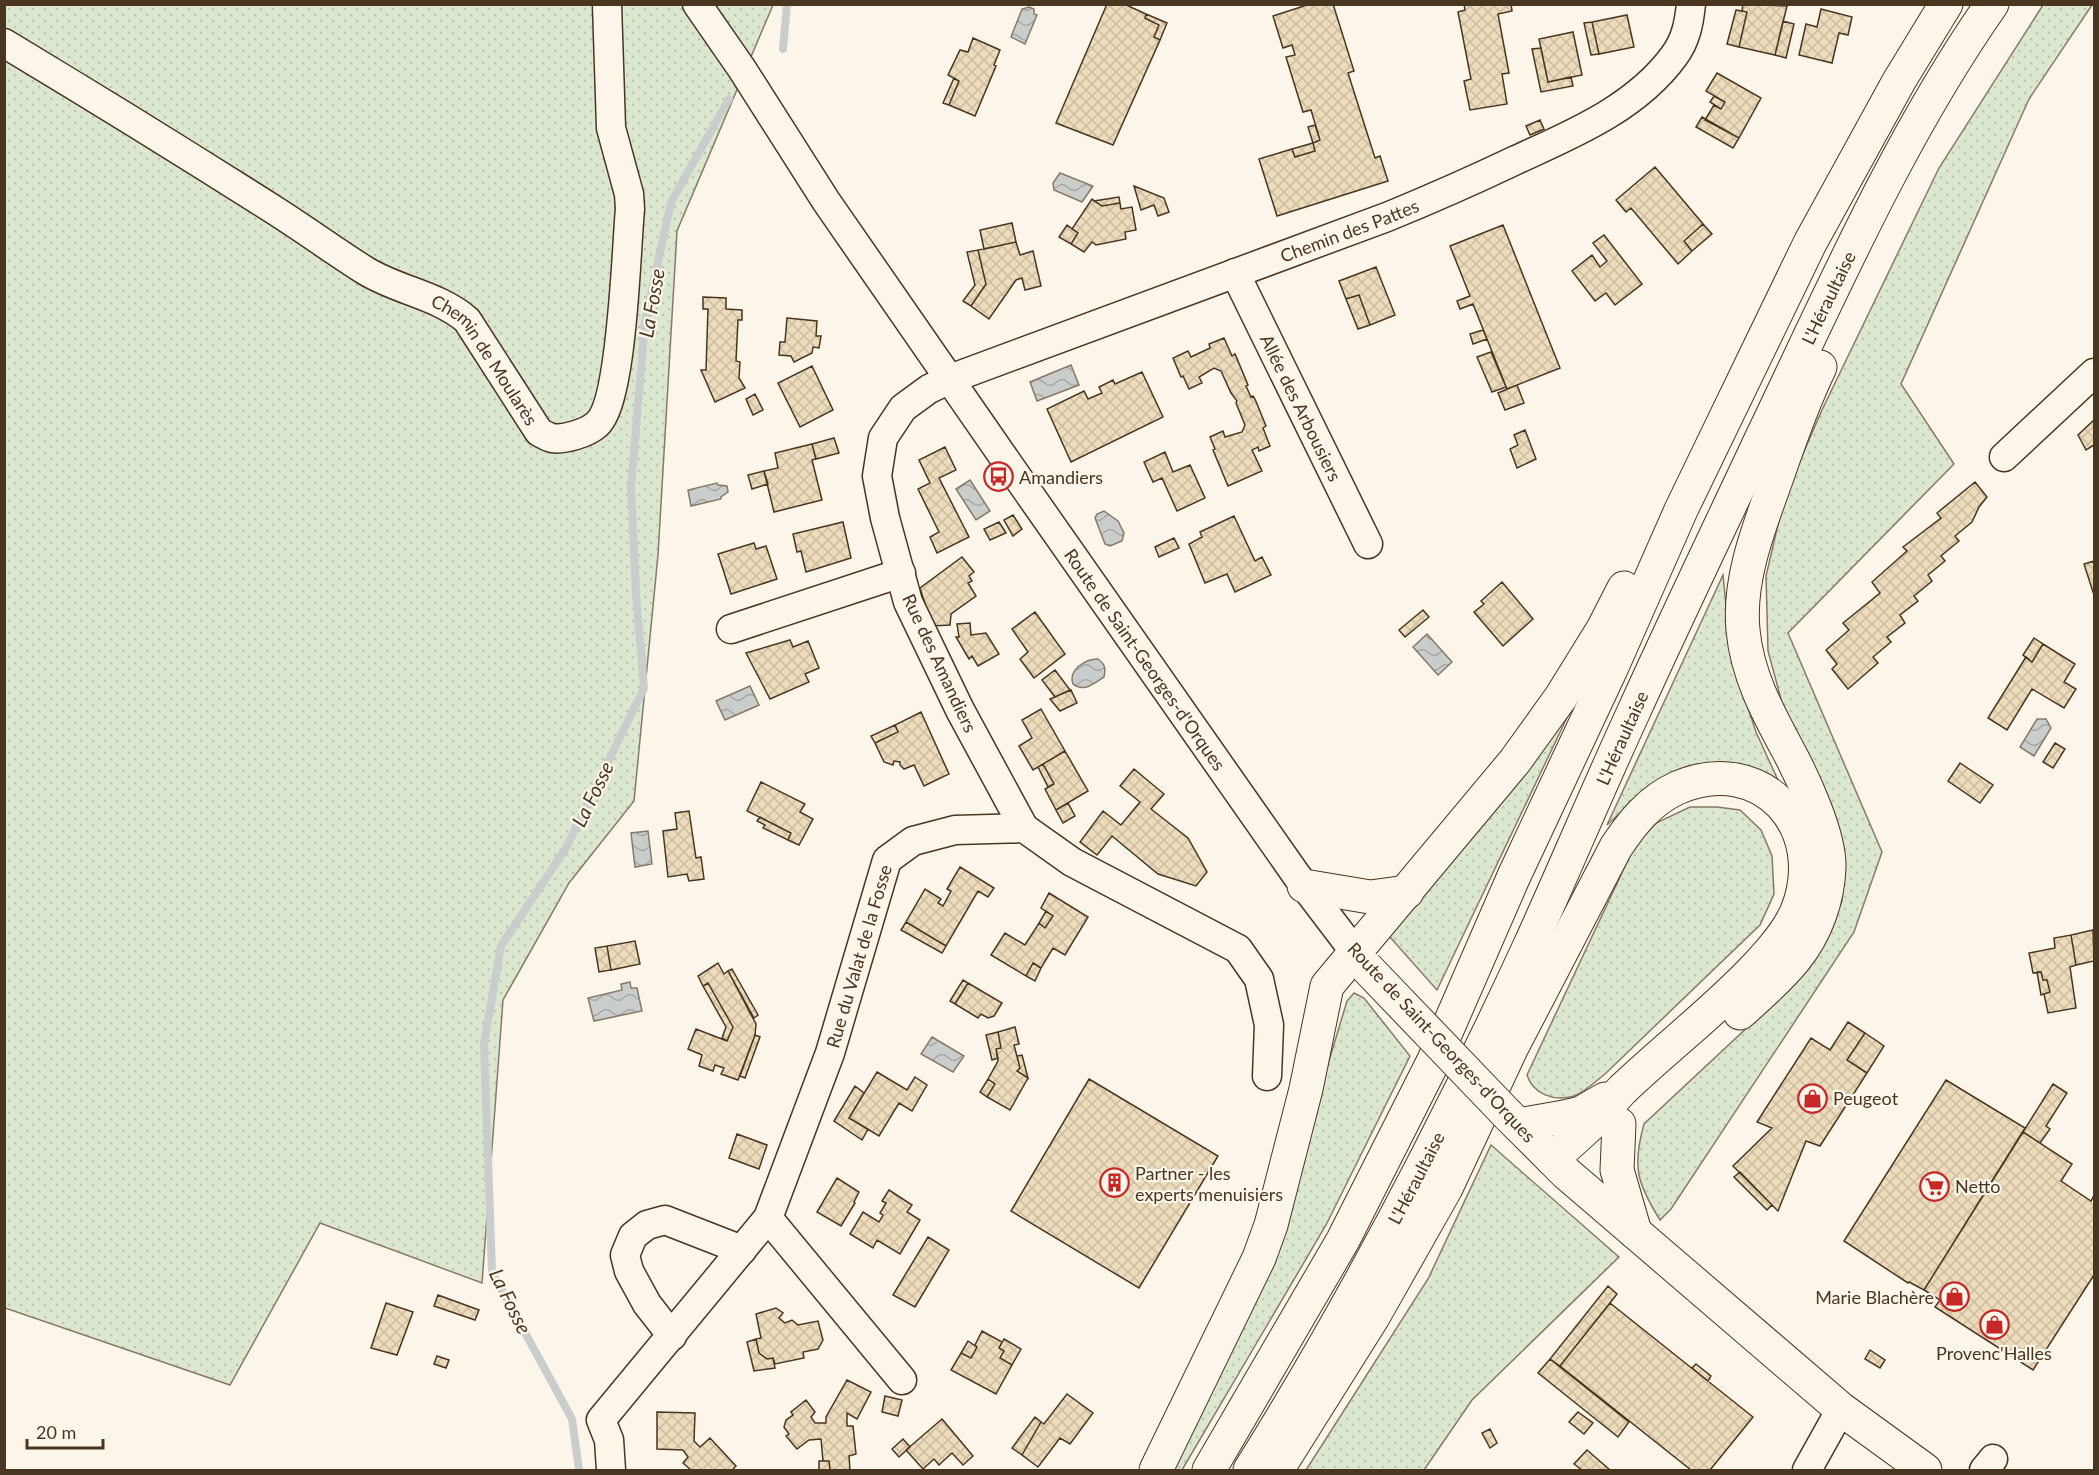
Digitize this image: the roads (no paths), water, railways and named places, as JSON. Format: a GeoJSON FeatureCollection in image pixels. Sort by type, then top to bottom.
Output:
{"type":"FeatureCollection","features":[{"type":"Feature","properties":{"kind":"main road","name":"L'Héraultaise"},"geometry":{"type":"LineString","coordinates":[[1209,1470],[1343,1240],[1432,1062],[1681,510],[1810,243],[1899,81],[1946,4]]}},
{"type":"Feature","properties":{"kind":"main road","name":"L'Héraultaise"},"geometry":{"type":"LineString","coordinates":[[1250,1470],[1278,1426],[1372,1261],[1454,1103],[1529,946],[1633,712],[1820,312],[1930,103],[1992,4]]}},
{"type":"Feature","properties":{"kind":"main road"},"geometry":{"type":"LineString","coordinates":[[1559,1166],[1619,1124],[1782,974],[1796,958],[1821,914],[1829,865],[1824,838],[1804,783],[1758,692],[1747,660],[1743,628],[1745,581],[1755,540],[1805,397],[1903,191],[1946,108],[2008,4]]}},
{"type":"Feature","properties":{"kind":"main road"},"geometry":{"type":"LineString","coordinates":[[1156,1470],[1259,1258],[1271,1225],[1303,1100],[1327,986],[1360,959],[1407,892],[1515,761],[1561,697],[1603,629],[1712,412],[1810,243]]}},
{"type":"Feature","properties":{"kind":"main road"},"geometry":{"type":"LineString","coordinates":[[1277,1470],[1373,1317],[1446,1188],[1512,1049],[1616,847],[1627,830],[1647,807],[1675,789],[1692,782],[1723,779],[1753,784],[1785,807],[1797,826],[1804,846],[1806,873],[1803,893],[1796,913],[1783,935],[1740,984],[1622,1090],[1559,1166]]}},
{"type":"Feature","properties":{"kind":"main road"},"geometry":{"type":"LineString","coordinates":[[1304,886],[1370,897],[1407,892]]}},
{"type":"Feature","properties":{"kind":"main road","name":"Route de Saint-Georges-d'Orques"},"geometry":{"type":"LineString","coordinates":[[1360,959],[1559,1166],[1841,1409],[1925,1470]]}},
{"type":"Feature","properties":{"kind":"main road"},"geometry":{"type":"LineString","coordinates":[[1513,1120],[1564,1117],[1581,1113],[1622,1090]]}},
{"type":"Feature","properties":{"kind":"main road"},"geometry":{"type":"LineString","coordinates":[[1619,1124],[1617,1170],[1635,1232]]}},
{"type":"Feature","properties":{"kind":"street","name":"Chemin de Moularès"},"geometry":{"type":"LineString","coordinates":[[4,43],[263,202],[367,271],[393,285],[440,301],[456,310],[467,320],[539,432],[552,438],[583,432],[597,425],[611,397],[622,323],[630,209],[627,186],[611,128],[607,4]]}},
{"type":"Feature","properties":{"kind":"street","name":"Route de Saint-Georges-d'Orques"},"geometry":{"type":"LineString","coordinates":[[697,4],[826,201],[1304,886],[1360,959]]}},
{"type":"Feature","properties":{"kind":"street","name":"Chemin des Pattes"},"geometry":{"type":"LineString","coordinates":[[950,379],[1387,217],[1447,193],[1586,128],[1645,88],[1675,55],[1689,27],[1691,4]]}},
{"type":"Feature","properties":{"kind":"street","name":"Allée des Arbousiers"},"geometry":{"type":"LineString","coordinates":[[1235,273],[1368,544]]}},
{"type":"Feature","properties":{"kind":"street"},"geometry":{"type":"LineString","coordinates":[[2004,458],[2094,373]]}},
{"type":"Feature","properties":{"kind":"street","name":"Rue des Amandiers"},"geometry":{"type":"LineString","coordinates":[[950,379],[929,389],[903,408],[883,438],[877,476],[885,518],[909,602],[960,710],[1024,828]]}},
{"type":"Feature","properties":{"kind":"street"},"geometry":{"type":"LineString","coordinates":[[731,629],[900,573]]}},
{"type":"Feature","properties":{"kind":"street"},"geometry":{"type":"LineString","coordinates":[[1024,828],[1072,862],[1238,949],[1258,979],[1261,990],[1269,1025],[1268,1076]]}},
{"type":"Feature","properties":{"kind":"street","name":"Rue du Valat de la Fosse"},"geometry":{"type":"LineString","coordinates":[[611,1470],[609,1440],[601,1420],[768,1218],[830,1053],[887,860],[913,841],[956,830],[1024,828]]}},
{"type":"Feature","properties":{"kind":"street"},"geometry":{"type":"LineString","coordinates":[[768,1218],[902,1380]]}},
{"type":"Feature","properties":{"kind":"street"},"geometry":{"type":"LineString","coordinates":[[672,1336],[647,1304],[629,1271],[625,1255],[633,1236],[647,1225],[665,1220],[742,1250]]}},
{"type":"Feature","properties":{"kind":"street"},"geometry":{"type":"LineString","coordinates":[[1807,1470],[1841,1409]]}},
{"type":"Feature","properties":{"kind":"water"},"geometry":{"type":"Polygon","coordinates":[[[1029,7],[1034,9],[1034,14],[1037,15],[1025,44],[1011,37],[1022,9],[1029,7]]]}},
{"type":"Feature","properties":{"kind":"water"},"geometry":{"type":"Polygon","coordinates":[[[1060,173],[1093,186],[1082,202],[1054,190],[1053,183],[1060,173]]]}},
{"type":"Feature","properties":{"kind":"water"},"geometry":{"type":"Polygon","coordinates":[[[1071,365],[1079,385],[1037,401],[1030,382],[1071,365]]]}},
{"type":"Feature","properties":{"kind":"water"},"geometry":{"type":"Polygon","coordinates":[[[970,480],[990,511],[976,520],[956,489],[970,480]]]}},
{"type":"Feature","properties":{"kind":"water"},"geometry":{"type":"Polygon","coordinates":[[[717,483],[727,486],[728,492],[721,499],[691,506],[688,490],[717,483]]]}},
{"type":"Feature","properties":{"kind":"water"},"geometry":{"type":"Polygon","coordinates":[[[1104,511],[1118,521],[1124,533],[1122,541],[1110,546],[1105,544],[1095,518],[1097,514],[1104,511]]]}},
{"type":"Feature","properties":{"kind":"water"},"geometry":{"type":"Polygon","coordinates":[[[1427,634],[1452,662],[1438,675],[1413,647],[1427,634]]]}},
{"type":"Feature","properties":{"kind":"water"},"geometry":{"type":"Polygon","coordinates":[[[1098,659],[1104,666],[1104,677],[1081,688],[1073,684],[1073,674],[1079,666],[1098,659]]]}},
{"type":"Feature","properties":{"kind":"water"},"geometry":{"type":"Polygon","coordinates":[[[750,686],[759,705],[725,720],[716,701],[750,686]]]}},
{"type":"Feature","properties":{"kind":"water"},"geometry":{"type":"Polygon","coordinates":[[[2037,719],[2046,719],[2051,728],[2034,756],[2020,747],[2037,719]]]}},
{"type":"Feature","properties":{"kind":"water"},"geometry":{"type":"Polygon","coordinates":[[[648,831],[652,864],[635,867],[631,833],[648,831]]]}},
{"type":"Feature","properties":{"kind":"water"},"geometry":{"type":"Polygon","coordinates":[[[630,982],[631,988],[637,988],[642,1011],[594,1021],[588,998],[622,990],[621,984],[630,982]]]}},
{"type":"Feature","properties":{"kind":"water"},"geometry":{"type":"Polygon","coordinates":[[[932,1037],[964,1056],[953,1072],[921,1054],[932,1037]]]}},
{"type":"Feature","properties":{"kind":"waterway","name":"La Fosse"},"geometry":{"type":"LineString","coordinates":[[783,49],[787,4]]}},
{"type":"Feature","properties":{"kind":"waterway","name":"La Fosse"},"geometry":{"type":"LineString","coordinates":[[579,1470],[572,1419],[492,1272],[484,1044],[501,946],[566,848],[644,688],[636,595],[631,487],[645,322],[671,202],[729,99]]}},
{"type":"Feature","properties":{"kind":"place","name":"Amandiers"},"geometry":{"type":"Point","coordinates":[998,477]}},
{"type":"Feature","properties":{"kind":"place","name":"Peugeot"},"geometry":{"type":"Point","coordinates":[1812,1098]}},
{"type":"Feature","properties":{"kind":"place","name":"Partner - les experts menuisiers"},"geometry":{"type":"Point","coordinates":[1114,1183]}},
{"type":"Feature","properties":{"kind":"place","name":"Netto"},"geometry":{"type":"Point","coordinates":[1934,1186]}},
{"type":"Feature","properties":{"kind":"place","name":"Marie Blachère"},"geometry":{"type":"Point","coordinates":[1955,1297]}},
{"type":"Feature","properties":{"kind":"place","name":"Provenc'Halles"},"geometry":{"type":"Point","coordinates":[1994,1324]}}]}
